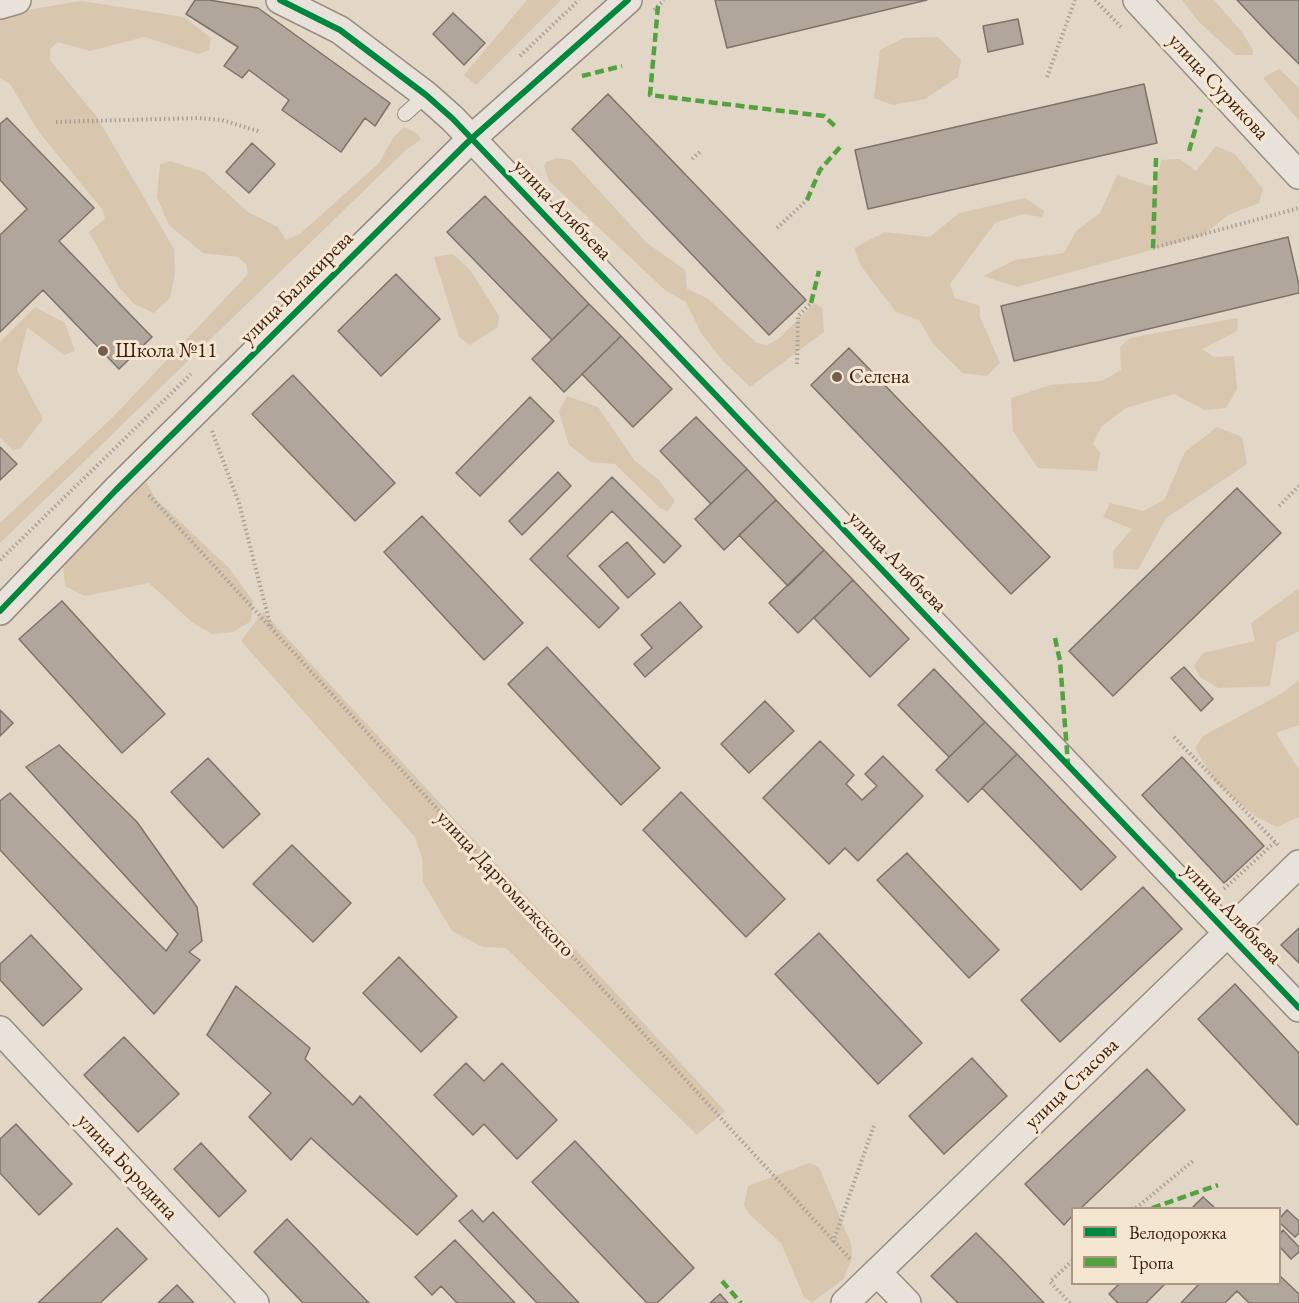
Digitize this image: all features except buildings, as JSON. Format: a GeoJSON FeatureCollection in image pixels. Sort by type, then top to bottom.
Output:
{"type":"FeatureCollection","features":[{"type":"Feature","properties":{"kind":"street"},"geometry":{"type":"LineString","coordinates":[[0,5],[17,0]]}},
{"type":"Feature","properties":{"kind":"street","name":"улица Алябьева"},"geometry":{"type":"LineString","coordinates":[[280,0],[340,30],[426,95],[453,119],[1299,1008]]}},
{"type":"Feature","properties":{"kind":"street","name":"улица Балакирева"},"geometry":{"type":"LineString","coordinates":[[0,611],[131,476],[471,139],[628,0]]}},
{"type":"Feature","properties":{"kind":"street","name":"улица Сурикова"},"geometry":{"type":"LineString","coordinates":[[1137,0],[1299,175]]}},
{"type":"Feature","properties":{"kind":"street","name":"улица Стасова"},"geometry":{"type":"LineString","coordinates":[[845,1303],[1298,865]]}},
{"type":"Feature","properties":{"kind":"street","name":"улица Бородина"},"geometry":{"type":"LineString","coordinates":[[0,1030],[255,1303]]}},
{"type":"Feature","properties":{"kind":"street"},"geometry":{"type":"LineString","coordinates":[[878,1272],[907,1303]]}},
{"type":"Feature","properties":{"kind":"lane"},"geometry":{"type":"LineString","coordinates":[[405,114],[426,95]]}},
{"type":"Feature","properties":{"kind":"path"},"geometry":{"type":"LineString","coordinates":[[1047,77],[1075,0]]}},
{"type":"Feature","properties":{"kind":"path"},"geometry":{"type":"LineString","coordinates":[[56,122],[196,118],[222,120],[261,132]]}},
{"type":"Feature","properties":{"kind":"path"},"geometry":{"type":"LineString","coordinates":[[692,159],[702,150]]}},
{"type":"Feature","properties":{"kind":"path"},"geometry":{"type":"LineString","coordinates":[[777,228],[807,200]]}},
{"type":"Feature","properties":{"kind":"path"},"geometry":{"type":"LineString","coordinates":[[1153,248],[1299,208]]}},
{"type":"Feature","properties":{"kind":"path"},"geometry":{"type":"LineString","coordinates":[[797,364],[798,316],[811,303]]}},
{"type":"Feature","properties":{"kind":"path"},"geometry":{"type":"LineString","coordinates":[[202,405],[239,503],[272,629]]}},
{"type":"Feature","properties":{"kind":"path"},"geometry":{"type":"LineString","coordinates":[[1279,506],[1299,486]]}},
{"type":"Feature","properties":{"kind":"path"},"geometry":{"type":"LineString","coordinates":[[1174,737],[1298,865]]}},
{"type":"Feature","properties":{"kind":"path"},"geometry":{"type":"LineString","coordinates":[[1223,890],[1275,842]]}},
{"type":"Feature","properties":{"kind":"path"},"geometry":{"type":"LineString","coordinates":[[833,1242],[875,1123]]}},
{"type":"Feature","properties":{"kind":"path"},"geometry":{"type":"LineString","coordinates":[[1138,1207],[1193,1161]]}},
{"type":"Feature","properties":{"kind":"path"},"geometry":{"type":"LineString","coordinates":[[1070,1303],[1050,1282],[1071,1262]]}},
{"type":"Feature","properties":{"kind":"shaded area"},"geometry":{"type":"Polygon","coordinates":[[[527,0],[561,0],[476,85],[464,75],[527,0]]]}},
{"type":"Feature","properties":{"kind":"shaded area"},"geometry":{"type":"Polygon","coordinates":[[[1182,0],[1214,0],[1242,32],[1253,50],[1253,55],[1235,55],[1198,21],[1182,0]]]}},
{"type":"Feature","properties":{"kind":"shaded area"},"geometry":{"type":"Polygon","coordinates":[[[82,1],[184,17],[211,38],[209,50],[198,54],[144,37],[90,51],[58,42],[50,49],[50,60],[97,117],[174,249],[175,274],[170,298],[154,313],[134,304],[119,287],[89,232],[105,219],[102,209],[39,132],[10,84],[0,78],[0,14],[82,1]]]}},
{"type":"Feature","properties":{"kind":"shaded area"},"geometry":{"type":"Polygon","coordinates":[[[938,37],[961,60],[958,77],[925,99],[893,105],[874,98],[880,50],[903,38],[938,37]]]}},
{"type":"Feature","properties":{"kind":"shaded area"},"geometry":{"type":"Polygon","coordinates":[[[1279,69],[1299,88],[1299,121],[1263,78],[1279,69]]]}},
{"type":"Feature","properties":{"kind":"shaded area"},"geometry":{"type":"Polygon","coordinates":[[[404,127],[418,134],[420,140],[406,150],[0,543],[0,523],[113,417],[248,274],[246,264],[238,257],[203,253],[169,225],[157,197],[160,165],[170,161],[204,172],[248,212],[278,227],[286,240],[300,234],[379,163],[393,138],[404,127]]]}},
{"type":"Feature","properties":{"kind":"shaded area"},"geometry":{"type":"Polygon","coordinates":[[[1216,146],[1235,154],[1263,189],[1259,203],[1228,215],[1202,236],[1017,287],[983,276],[1015,260],[1064,253],[1076,231],[1100,213],[1117,175],[1156,188],[1161,160],[1180,159],[1196,171],[1216,146]]]}},
{"type":"Feature","properties":{"kind":"shaded area"},"geometry":{"type":"Polygon","coordinates":[[[557,158],[571,160],[647,243],[685,270],[687,289],[707,298],[757,343],[767,345],[778,339],[815,303],[822,308],[824,332],[750,387],[722,360],[701,333],[686,302],[666,291],[549,181],[544,167],[546,162],[557,158]]]}},
{"type":"Feature","properties":{"kind":"shaded area"},"geometry":{"type":"Polygon","coordinates":[[[1025,198],[1044,211],[1042,217],[1023,214],[995,223],[950,284],[955,298],[980,306],[980,317],[1000,363],[987,376],[963,373],[934,345],[919,320],[896,312],[861,266],[854,248],[885,232],[930,237],[959,213],[1025,198]]]}},
{"type":"Feature","properties":{"kind":"shaded area"},"geometry":{"type":"Polygon","coordinates":[[[453,254],[471,271],[499,316],[498,327],[470,345],[459,337],[434,257],[453,254]]]}},
{"type":"Feature","properties":{"kind":"shaded area"},"geometry":{"type":"Polygon","coordinates":[[[35,307],[65,323],[75,351],[64,355],[27,327],[17,370],[43,419],[21,448],[13,450],[0,437],[0,342],[35,307]]]}},
{"type":"Feature","properties":{"kind":"shaded area"},"geometry":{"type":"Polygon","coordinates":[[[1238,318],[1237,331],[1202,349],[1214,357],[1234,356],[1237,389],[1226,408],[1205,410],[1174,394],[1126,408],[1101,427],[1093,444],[1100,453],[1097,471],[1038,468],[1013,431],[1011,398],[1050,385],[1102,381],[1121,370],[1120,347],[1130,338],[1238,318]]]}},
{"type":"Feature","properties":{"kind":"shaded area"},"geometry":{"type":"Polygon","coordinates":[[[567,396],[598,407],[634,460],[659,480],[675,501],[668,511],[660,508],[615,464],[591,462],[569,445],[559,412],[567,396]]]}},
{"type":"Feature","properties":{"kind":"shaded area"},"geometry":{"type":"Polygon","coordinates":[[[1217,427],[1242,437],[1247,464],[1166,518],[1138,570],[1114,568],[1113,551],[1132,529],[1103,517],[1110,503],[1143,511],[1164,500],[1185,452],[1217,427]]]}},
{"type":"Feature","properties":{"kind":"shaded area"},"geometry":{"type":"Polygon","coordinates":[[[146,481],[155,498],[229,568],[253,601],[251,621],[233,632],[212,634],[193,623],[149,583],[85,596],[65,586],[62,553],[146,481]]]}},
{"type":"Feature","properties":{"kind":"shaded area"},"geometry":{"type":"Polygon","coordinates":[[[1299,588],[1299,631],[1277,642],[1270,686],[1218,688],[1200,677],[1194,666],[1203,653],[1255,641],[1251,623],[1299,588]]]}},
{"type":"Feature","properties":{"kind":"shaded area"},"geometry":{"type":"Polygon","coordinates":[[[263,612],[725,1111],[697,1135],[506,948],[483,947],[452,931],[423,882],[422,858],[415,837],[241,641],[263,612]]]}},
{"type":"Feature","properties":{"kind":"shaded area"},"geometry":{"type":"Polygon","coordinates":[[[1299,680],[1299,725],[1276,733],[1299,770],[1299,817],[1277,827],[1256,817],[1215,782],[1195,748],[1203,736],[1281,694],[1299,680]]]}},
{"type":"Feature","properties":{"kind":"shaded area"},"geometry":{"type":"Polygon","coordinates":[[[809,1163],[819,1167],[851,1244],[852,1257],[844,1279],[812,1302],[804,1297],[781,1243],[749,1214],[744,1205],[748,1186],[809,1163]]]}},
{"type":"Feature","properties":{"kind":"marked path"},"geometry":{"type":"LineString","coordinates":[[658,6],[650,95],[824,116],[837,128]]}},
{"type":"Feature","properties":{"kind":"marked path"},"geometry":{"type":"LineString","coordinates":[[582,76],[622,66]]}},
{"type":"Feature","properties":{"kind":"marked path"},"geometry":{"type":"LineString","coordinates":[[1189,151],[1201,109]]}},
{"type":"Feature","properties":{"kind":"marked path"},"geometry":{"type":"LineString","coordinates":[[807,200],[820,170],[841,146]]}},
{"type":"Feature","properties":{"kind":"marked path"},"geometry":{"type":"LineString","coordinates":[[1153,248],[1156,158]]}},
{"type":"Feature","properties":{"kind":"marked path"},"geometry":{"type":"LineString","coordinates":[[811,303],[819,271]]}},
{"type":"Feature","properties":{"kind":"marked path"},"geometry":{"type":"LineString","coordinates":[[1055,638],[1060,661],[1068,764]]}},
{"type":"Feature","properties":{"kind":"marked path"},"geometry":{"type":"LineString","coordinates":[[1155,1207],[1218,1185]]}},
{"type":"Feature","properties":{"kind":"marked path"},"geometry":{"type":"LineString","coordinates":[[722,1281],[741,1303]]}},
{"type":"Feature","properties":{"kind":"cycle path"},"geometry":{"type":"LineString","coordinates":[[280,0],[340,30],[426,95],[453,119],[1299,1008]]}},
{"type":"Feature","properties":{"kind":"cycle path"},"geometry":{"type":"LineString","coordinates":[[0,611],[116,490],[471,139],[628,0]]}},
{"type":"Feature","properties":{"kind":"place","name":"Школа №11"},"geometry":{"type":"Point","coordinates":[103,351]}},
{"type":"Feature","properties":{"kind":"place","name":"Селена"},"geometry":{"type":"Point","coordinates":[837,377]}}]}
